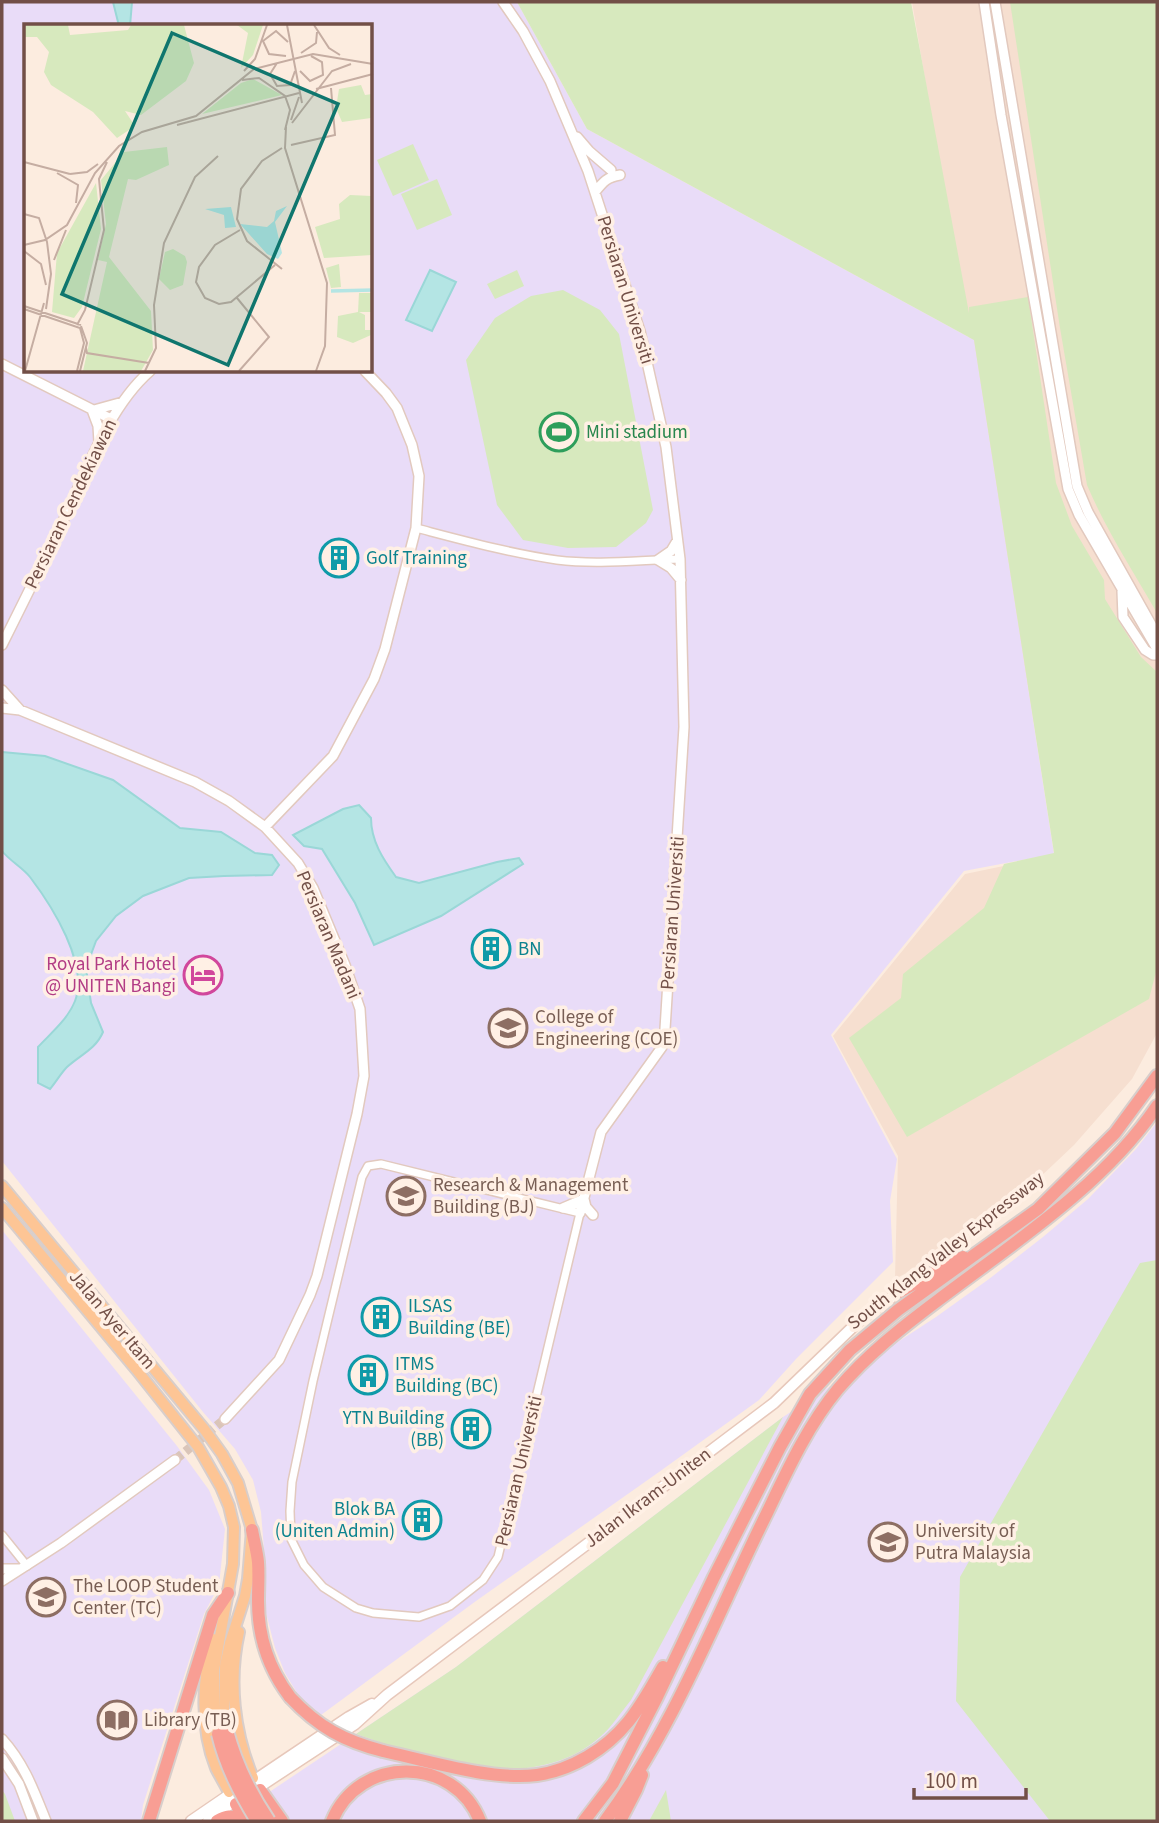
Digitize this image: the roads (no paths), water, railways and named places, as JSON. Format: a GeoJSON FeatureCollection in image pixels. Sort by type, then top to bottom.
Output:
{"type":"FeatureCollection","features":[{"type":"Feature","properties":{"kind":"highway","name":"South Klang Valley Expressway"},"geometry":{"type":"LineString","coordinates":[[692,1623],[780,1447],[810,1394],[850,1350],[898,1310],[1038,1209],[1115,1133],[1157,1076]]}},
{"type":"Feature","properties":{"kind":"highway","name":"South Klang Valley Expressway"},"geometry":{"type":"LineString","coordinates":[[649,1755],[785,1476],[817,1417],[837,1390],[867,1358],[909,1322],[1008,1249],[1076,1194],[1140,1131],[1157,1106]]}},
{"type":"Feature","properties":{"kind":"highway"},"geometry":{"type":"LineString","coordinates":[[899,1292],[995,1241]]}},
{"type":"Feature","properties":{"kind":"highway"},"geometry":{"type":"LineString","coordinates":[[252,1530],[258,1559],[259,1623],[264,1647],[279,1683],[305,1713],[336,1735],[357,1744],[485,1773],[537,1775],[563,1769],[607,1744],[640,1706],[692,1623]]}},
{"type":"Feature","properties":{"kind":"highway"},"geometry":{"type":"LineString","coordinates":[[149,1821],[213,1615],[228,1593]]}},
{"type":"Feature","properties":{"kind":"highway"},"geometry":{"type":"LineString","coordinates":[[584,1821],[613,1783],[692,1623]]}},
{"type":"Feature","properties":{"kind":"highway"},"geometry":{"type":"LineString","coordinates":[[223,1732],[224,1757],[230,1773],[257,1821]]}},
{"type":"Feature","properties":{"kind":"highway"},"geometry":{"type":"LineString","coordinates":[[223,1732],[244,1780],[269,1821]]}},
{"type":"Feature","properties":{"kind":"highway"},"geometry":{"type":"LineString","coordinates":[[605,1821],[649,1755]]}},
{"type":"Feature","properties":{"kind":"highway"},"geometry":{"type":"LineString","coordinates":[[620,1821],[636,1790],[649,1755]]}},
{"type":"Feature","properties":{"kind":"highway"},"geometry":{"type":"LineString","coordinates":[[332,1821],[346,1798],[359,1786],[391,1772],[410,1771],[429,1774],[461,1792],[476,1811],[480,1821]]}},
{"type":"Feature","properties":{"kind":"highway"},"geometry":{"type":"LineString","coordinates":[[257,1784],[282,1821]]}},
{"type":"Feature","properties":{"kind":"highway"},"geometry":{"type":"LineString","coordinates":[[232,1798],[243,1821]]}},
{"type":"Feature","properties":{"kind":"highway"},"geometry":{"type":"LineString","coordinates":[[217,1821],[232,1816],[243,1821]]}},
{"type":"Feature","properties":{"kind":"main road","name":"Jalan Ayer Itam"},"geometry":{"type":"LineString","coordinates":[[2,1186],[204,1429],[238,1483],[252,1530]]}},
{"type":"Feature","properties":{"kind":"main road","name":"Jalan Ayer Itam"},"geometry":{"type":"LineString","coordinates":[[2,1208],[198,1447],[221,1487],[234,1527],[233,1564],[225,1607]]}},
{"type":"Feature","properties":{"kind":"main road","name":"Jalan Ikram-Uniten"},"geometry":{"type":"LineString","coordinates":[[257,1784],[355,1724],[387,1695],[774,1403],[861,1319],[899,1292]]}},
{"type":"Feature","properties":{"kind":"main road"},"geometry":{"type":"LineString","coordinates":[[223,1732],[225,1666],[248,1579],[252,1530]]}},
{"type":"Feature","properties":{"kind":"main road"},"geometry":{"type":"LineString","coordinates":[[225,1607],[219,1617],[209,1654],[205,1702],[209,1743],[216,1767],[232,1798],[245,1807],[254,1803],[259,1795],[238,1734],[234,1690],[241,1609]]}},
{"type":"Feature","properties":{"kind":"main road"},"geometry":{"type":"LineString","coordinates":[[223,1732],[214,1709],[214,1670],[225,1607]]}},
{"type":"Feature","properties":{"kind":"main road"},"geometry":{"type":"LineString","coordinates":[[232,1798],[229,1787],[235,1779],[244,1776],[257,1784]]}},
{"type":"Feature","properties":{"kind":"main road"},"geometry":{"type":"LineString","coordinates":[[191,1821],[232,1798]]}},
{"type":"Feature","properties":{"kind":"main road"},"geometry":{"type":"LineString","coordinates":[[208,1821],[232,1798]]}},
{"type":"Feature","properties":{"kind":"street","name":"Persiaran Universiti"},"geometry":{"type":"LineString","coordinates":[[503,2],[550,81],[595,192],[640,331],[666,447],[680,559],[684,727],[665,1029],[662,1047],[601,1132],[498,1557],[483,1580],[450,1606],[419,1617],[373,1614],[356,1608],[323,1587],[303,1565],[291,1539],[290,1511],[292,1482],[317,1366],[362,1177],[368,1166],[381,1164],[563,1209]]}},
{"type":"Feature","properties":{"kind":"street"},"geometry":{"type":"LineString","coordinates":[[984,2],[1003,126],[1068,489],[1079,515],[1157,649]]}},
{"type":"Feature","properties":{"kind":"street"},"geometry":{"type":"LineString","coordinates":[[995,2],[1077,486],[1088,512],[1157,635]]}},
{"type":"Feature","properties":{"kind":"street"},"geometry":{"type":"LineString","coordinates":[[572,130],[589,151],[616,173],[604,180],[595,192]]}},
{"type":"Feature","properties":{"kind":"street"},"geometry":{"type":"LineString","coordinates":[[2,364],[111,419]]}},
{"type":"Feature","properties":{"kind":"street","name":"Persiaran Cendekiawan"},"geometry":{"type":"LineString","coordinates":[[2,645],[111,419],[135,384],[148,373]]}},
{"type":"Feature","properties":{"kind":"street"},"geometry":{"type":"LineString","coordinates":[[265,827],[333,756],[374,679],[385,649],[416,528],[419,476],[412,445],[397,408],[367,373]]}},
{"type":"Feature","properties":{"kind":"street"},"geometry":{"type":"LineString","coordinates":[[92,410],[122,402]]}},
{"type":"Feature","properties":{"kind":"street"},"geometry":{"type":"LineString","coordinates":[[92,410],[98,426],[99,444]]}},
{"type":"Feature","properties":{"kind":"street"},"geometry":{"type":"LineString","coordinates":[[416,528],[490,547],[558,560],[586,562],[680,559]]}},
{"type":"Feature","properties":{"kind":"street"},"geometry":{"type":"LineString","coordinates":[[658,559],[671,551],[677,540]]}},
{"type":"Feature","properties":{"kind":"street"},"geometry":{"type":"LineString","coordinates":[[658,559],[671,568],[681,580]]}},
{"type":"Feature","properties":{"kind":"street"},"geometry":{"type":"LineString","coordinates":[[1122,589],[1124,617],[1146,650],[1157,656]]}},
{"type":"Feature","properties":{"kind":"street"},"geometry":{"type":"LineString","coordinates":[[2,690],[20,710]]}},
{"type":"Feature","properties":{"kind":"street"},"geometry":{"type":"LineString","coordinates":[[2,708],[20,710]]}},
{"type":"Feature","properties":{"kind":"street","name":"Persiaran Madani"},"geometry":{"type":"LineString","coordinates":[[20,710],[195,782],[229,801],[265,827],[298,863],[313,888],[360,1009],[364,1076],[317,1276],[279,1360],[225,1419]]}},
{"type":"Feature","properties":{"kind":"street"},"geometry":{"type":"LineString","coordinates":[[563,1209],[584,1199],[586,1207],[593,1215]]}},
{"type":"Feature","properties":{"kind":"street"},"geometry":{"type":"LineString","coordinates":[[563,1209],[580,1213]]}},
{"type":"Feature","properties":{"kind":"street"},"geometry":{"type":"LineString","coordinates":[[2,1581],[61,1544],[175,1460]]}},
{"type":"Feature","properties":{"kind":"street"},"geometry":{"type":"LineString","coordinates":[[2,1535],[25,1567]]}},
{"type":"Feature","properties":{"kind":"street"},"geometry":{"type":"LineString","coordinates":[[2,1569],[25,1567]]}},
{"type":"Feature","properties":{"kind":"street"},"geometry":{"type":"LineString","coordinates":[[2,1739],[29,1777],[46,1821]]}},
{"type":"Feature","properties":{"kind":"street"},"geometry":{"type":"LineString","coordinates":[[2,1758],[19,1784],[33,1821]]}},
{"type":"Feature","properties":{"kind":"water"},"geometry":{"type":"Polygon","coordinates":[[[113,2],[132,2],[130,24],[118,24],[113,2]]]}},
{"type":"Feature","properties":{"kind":"water"},"geometry":{"type":"Polygon","coordinates":[[[430,270],[456,282],[432,331],[406,320],[430,270]]]}},
{"type":"Feature","properties":{"kind":"water"},"geometry":{"type":"Polygon","coordinates":[[[2,752],[45,756],[113,780],[180,828],[221,832],[255,853],[272,855],[279,865],[272,875],[189,878],[143,896],[116,916],[96,941],[86,968],[91,1003],[103,1032],[92,1047],[67,1067],[50,1089],[38,1083],[38,1047],[72,1008],[78,986],[77,970],[66,936],[48,903],[30,877],[2,851],[2,752]]]}},
{"type":"Feature","properties":{"kind":"water"},"geometry":{"type":"Polygon","coordinates":[[[359,805],[371,818],[375,842],[396,877],[419,883],[497,862],[519,858],[523,864],[441,916],[374,945],[355,903],[322,849],[304,846],[293,835],[343,809],[359,805]]]}},
{"type":"Feature","properties":{"kind":"tunnel"},"geometry":{"type":"LineString","coordinates":[[175,1460],[225,1419]]}},
{"type":"Feature","properties":{"kind":"place","name":"Mini stadium"},"geometry":{"type":"Point","coordinates":[559,432]}},
{"type":"Feature","properties":{"kind":"place","name":"Golf Training"},"geometry":{"type":"Point","coordinates":[339,558]}},
{"type":"Feature","properties":{"kind":"place","name":"BN"},"geometry":{"type":"Point","coordinates":[491,949]}},
{"type":"Feature","properties":{"kind":"place","name":"Royal Park Hotel @ UNITEN Bangi"},"geometry":{"type":"Point","coordinates":[203,975]}},
{"type":"Feature","properties":{"kind":"place","name":"College of Engineering (COE)"},"geometry":{"type":"Point","coordinates":[508,1028]}},
{"type":"Feature","properties":{"kind":"place","name":"Research & Management Building (BJ)"},"geometry":{"type":"Point","coordinates":[406,1196]}},
{"type":"Feature","properties":{"kind":"place","name":"ILSAS Building (BE)"},"geometry":{"type":"Point","coordinates":[381,1317]}},
{"type":"Feature","properties":{"kind":"place","name":"ITMS Building (BC)"},"geometry":{"type":"Point","coordinates":[368,1375]}},
{"type":"Feature","properties":{"kind":"place","name":"YTN Building (BB)"},"geometry":{"type":"Point","coordinates":[471,1429]}},
{"type":"Feature","properties":{"kind":"place","name":"Blok BA (Uniten Admin)"},"geometry":{"type":"Point","coordinates":[422,1520]}},
{"type":"Feature","properties":{"kind":"place","name":"University of Putra Malaysia"},"geometry":{"type":"Point","coordinates":[888,1542]}},
{"type":"Feature","properties":{"kind":"place","name":"The LOOP Student Center (TC)"},"geometry":{"type":"Point","coordinates":[46,1597]}},
{"type":"Feature","properties":{"kind":"place","name":"Library (TB)"},"geometry":{"type":"Point","coordinates":[117,1720]}}]}
